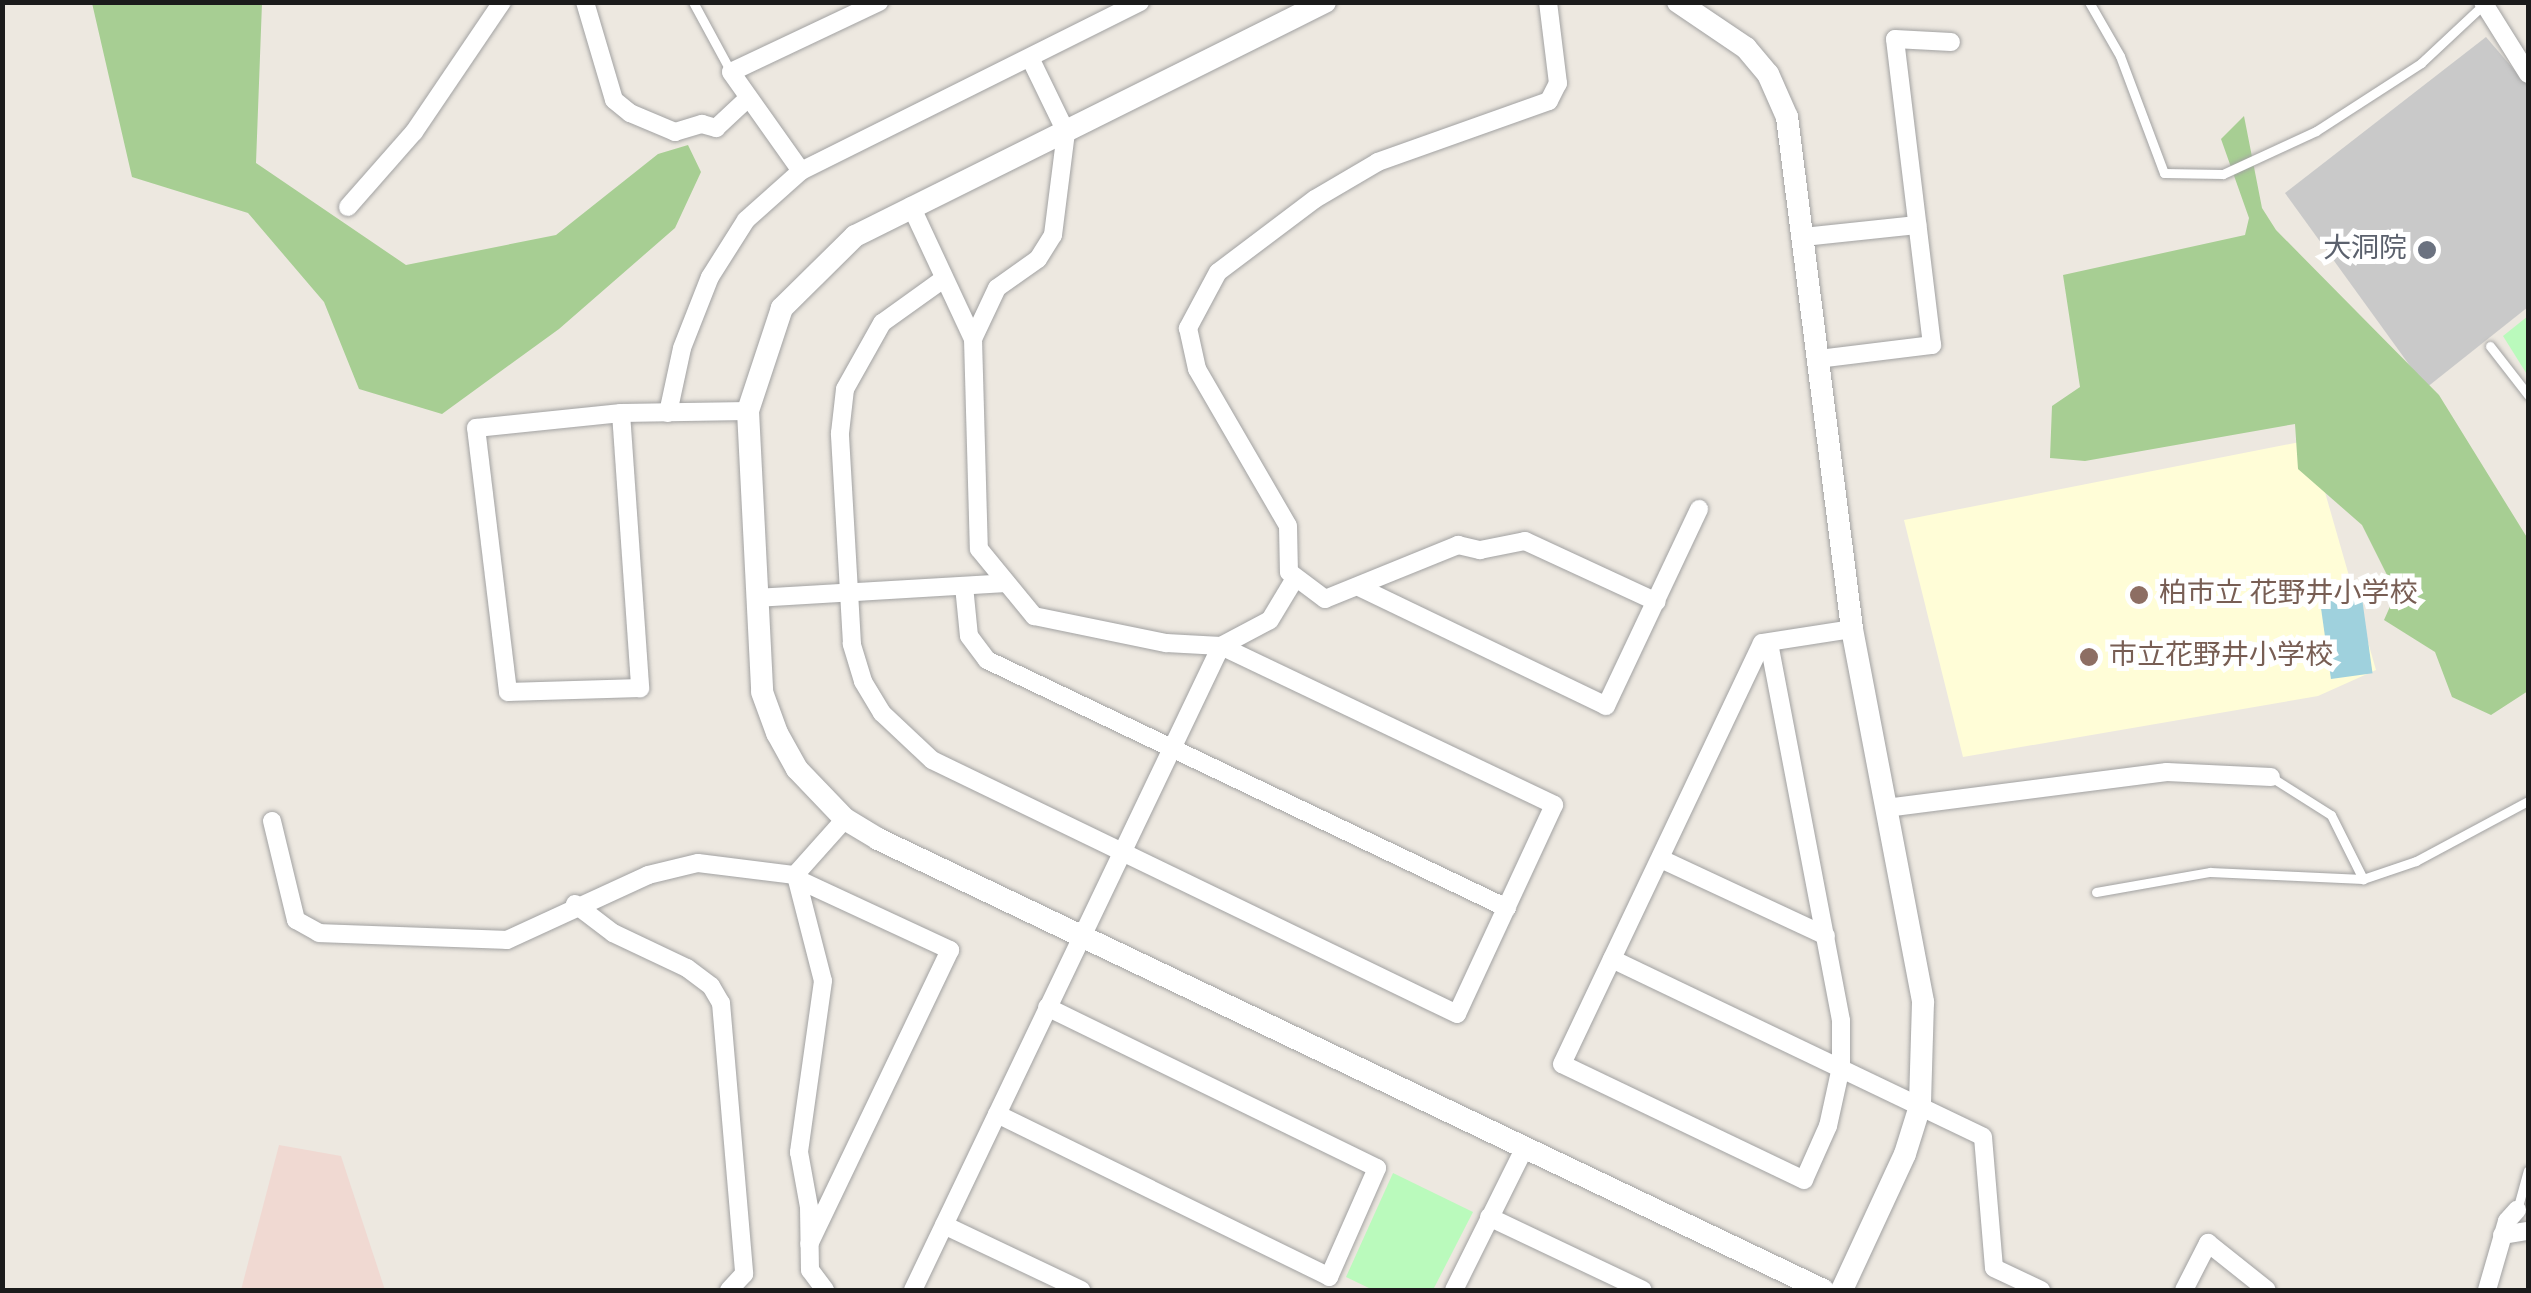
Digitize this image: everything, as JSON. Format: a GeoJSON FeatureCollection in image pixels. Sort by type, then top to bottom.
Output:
{"type":"FeatureCollection","features":[{"type":"Feature","properties":{"kind":"street"},"geometry":{"type":"LineString","coordinates":[[348,207],[414,132],[502,2]]}},
{"type":"Feature","properties":{"kind":"street"},"geometry":{"type":"LineString","coordinates":[[585,2],[614,100],[630,114],[675,132],[702,124],[716,128],[746,100]]}},
{"type":"Feature","properties":{"kind":"street"},"geometry":{"type":"LineString","coordinates":[[801,171],[746,100],[731,72],[879,2]]}},
{"type":"Feature","properties":{"kind":"street"},"geometry":{"type":"LineString","coordinates":[[668,414],[682,348],[710,276],[746,220],[801,171],[1140,2]]}},
{"type":"Feature","properties":{"kind":"street"},"geometry":{"type":"LineString","coordinates":[[1324,2],[854,236],[806,278],[768,336],[748,411],[762,692],[797,769],[845,819],[1080,936],[1823,1290]]}},
{"type":"Feature","properties":{"kind":"street"},"geometry":{"type":"LineString","coordinates":[[912,1290],[1222,646],[1270,620],[1294,580],[1288,526],[1197,369],[1188,328],[1202,293],[1233,259],[1378,162],[1548,101],[1558,83],[1548,2]]}},
{"type":"Feature","properties":{"kind":"street"},"geometry":{"type":"LineString","coordinates":[[1678,2],[1724,29],[1768,74],[1787,117],[1852,629],[1922,1002],[1920,1106],[1905,1154],[1842,1290]]}},
{"type":"Feature","properties":{"kind":"street"},"geometry":{"type":"LineString","coordinates":[[2483,3],[2528,74]]}},
{"type":"Feature","properties":{"kind":"street"},"geometry":{"type":"LineString","coordinates":[[1818,359],[1932,346],[1895,40],[1951,42]]}},
{"type":"Feature","properties":{"kind":"street"},"geometry":{"type":"LineString","coordinates":[[973,339],[997,288],[1038,259],[1053,235],[1066,132],[1030,58]]}},
{"type":"Feature","properties":{"kind":"street"},"geometry":{"type":"LineString","coordinates":[[911,206],[942,280],[973,339],[979,549],[1034,616],[1166,643],[1222,646],[1554,805],[1457,1014],[932,760],[896,732],[855,661],[840,433],[846,389],[882,323],[942,280]]}},
{"type":"Feature","properties":{"kind":"street"},"geometry":{"type":"LineString","coordinates":[[1803,237],[1917,224]]}},
{"type":"Feature","properties":{"kind":"street"},"geometry":{"type":"LineString","coordinates":[[620,413],[640,688],[508,692],[476,428],[620,413],[748,411]]}},
{"type":"Feature","properties":{"kind":"street"},"geometry":{"type":"LineString","coordinates":[[1359,588],[1606,706],[1699,508]]}},
{"type":"Feature","properties":{"kind":"street"},"geometry":{"type":"LineString","coordinates":[[1294,580],[1325,600],[1458,546],[1480,550],[1525,541],[1657,602]]}},
{"type":"Feature","properties":{"kind":"street"},"geometry":{"type":"LineString","coordinates":[[756,598],[1006,583]]}},
{"type":"Feature","properties":{"kind":"street"},"geometry":{"type":"LineString","coordinates":[[964,586],[969,636],[988,660],[1508,908]]}},
{"type":"Feature","properties":{"kind":"street"},"geometry":{"type":"LineString","coordinates":[[1770,643],[1841,1021],[1841,1067],[1828,1126],[1804,1180],[1562,1064],[1762,644],[1852,629]]}},
{"type":"Feature","properties":{"kind":"street"},"geometry":{"type":"LineString","coordinates":[[1886,808],[2167,772],[2271,777]]}},
{"type":"Feature","properties":{"kind":"street"},"geometry":{"type":"LineString","coordinates":[[796,877],[845,819]]}},
{"type":"Feature","properties":{"kind":"street"},"geometry":{"type":"LineString","coordinates":[[272,821],[296,920],[319,933],[507,940],[575,904],[698,863],[796,877],[950,950],[810,1244]]}},
{"type":"Feature","properties":{"kind":"street"},"geometry":{"type":"LineString","coordinates":[[1661,859],[1826,936]]}},
{"type":"Feature","properties":{"kind":"street"},"geometry":{"type":"LineString","coordinates":[[796,877],[824,981],[800,1152],[810,1270],[825,1290]]}},
{"type":"Feature","properties":{"kind":"street"},"geometry":{"type":"LineString","coordinates":[[575,904],[613,932],[687,968],[720,1003],[744,1274],[729,1290]]}},
{"type":"Feature","properties":{"kind":"street"},"geometry":{"type":"LineString","coordinates":[[1612,959],[1983,1137],[1994,1268],[2041,1290]]}},
{"type":"Feature","properties":{"kind":"street"},"geometry":{"type":"LineString","coordinates":[[997,1114],[1328,1277],[1377,1168],[1047,1007]]}},
{"type":"Feature","properties":{"kind":"street"},"geometry":{"type":"LineString","coordinates":[[1454,1290],[1524,1147]]}},
{"type":"Feature","properties":{"kind":"street"},"geometry":{"type":"LineString","coordinates":[[2487,1290],[2502,1235],[2517,1210]]}},
{"type":"Feature","properties":{"kind":"street"},"geometry":{"type":"LineString","coordinates":[[1489,1217],[1643,1290]]}},
{"type":"Feature","properties":{"kind":"street"},"geometry":{"type":"LineString","coordinates":[[944,1224],[1081,1290]]}},
{"type":"Feature","properties":{"kind":"street"},"geometry":{"type":"LineString","coordinates":[[2502,1235],[2528,1231]]}},
{"type":"Feature","properties":{"kind":"street"},"geometry":{"type":"LineString","coordinates":[[2184,1290],[2208,1243],[2267,1290]]}},
{"type":"Feature","properties":{"kind":"lane"},"geometry":{"type":"LineString","coordinates":[[693,2],[731,72]]}},
{"type":"Feature","properties":{"kind":"lane"},"geometry":{"type":"LineString","coordinates":[[2090,2],[2120,56],[2164,174],[2222,174],[2316,131],[2421,63],[2483,3]]}},
{"type":"Feature","properties":{"kind":"lane"},"geometry":{"type":"LineString","coordinates":[[2490,346],[2528,395]]}},
{"type":"Feature","properties":{"kind":"lane"},"geometry":{"type":"LineString","coordinates":[[2271,777],[2331,814],[2363,879]]}},
{"type":"Feature","properties":{"kind":"lane"},"geometry":{"type":"LineString","coordinates":[[2096,892],[2118,882],[2210,872],[2363,879],[2416,862],[2528,802]]}},
{"type":"Feature","properties":{"kind":"lane"},"geometry":{"type":"LineString","coordinates":[[2517,1210],[2528,1170]]}},
{"type":"Feature","properties":{"kind":"shaded area","name":"大洞院"},"geometry":{"type":"Polygon","coordinates":[[[2486,37],[2528,86],[2528,307],[2426,388],[2285,193],[2486,37]]]}},
{"type":"Feature","properties":{"kind":"shaded area","name":"柏市立 花野井小学校"},"geometry":{"type":"Polygon","coordinates":[[[2310,440],[2376,670],[2318,696],[1963,757],[1904,520],[2310,440]]]}},
{"type":"Feature","properties":{"kind":"shaded area"},"geometry":{"type":"Polygon","coordinates":[[[279,1145],[341,1156],[385,1290],[241,1290],[279,1145]]]}},
{"type":"Feature","properties":{"kind":"green space"},"geometry":{"type":"Polygon","coordinates":[[[92,3],[262,3],[256,163],[406,265],[556,235],[658,154],[688,145],[701,172],[675,228],[559,329],[442,414],[359,389],[324,302],[248,213],[132,177],[92,3]]]}},
{"type":"Feature","properties":{"kind":"green space"},"geometry":{"type":"Polygon","coordinates":[[[2244,116],[2262,208],[2276,230],[2439,395],[2528,539],[2528,691],[2491,715],[2452,697],[2435,652],[2384,620],[2396,593],[2362,525],[2298,469],[2295,424],[2085,461],[2050,458],[2052,406],[2080,387],[2063,275],[2245,235],[2249,218],[2221,139],[2244,116]]]}},
{"type":"Feature","properties":{"kind":"green space"},"geometry":{"type":"Polygon","coordinates":[[[2528,316],[2528,376],[2503,336],[2528,316]]]}},
{"type":"Feature","properties":{"kind":"green space"},"geometry":{"type":"Polygon","coordinates":[[[1393,1173],[1473,1212],[1433,1290],[1373,1290],[1346,1277],[1393,1173]]]}},
{"type":"Feature","properties":{"kind":"water"},"geometry":{"type":"Polygon","coordinates":[[[2361,591],[2373,673],[2331,679],[2319,597],[2361,591]]]}},
{"type":"Feature","properties":{"kind":"place","name":"大洞院"},"geometry":{"type":"Point","coordinates":[2427,250]}},
{"type":"Feature","properties":{"kind":"place","name":"柏市立 花野井小学校"},"geometry":{"type":"Point","coordinates":[2139,595]}},
{"type":"Feature","properties":{"kind":"place","name":"市立花野井小学校"},"geometry":{"type":"Point","coordinates":[2089,657]}}]}
